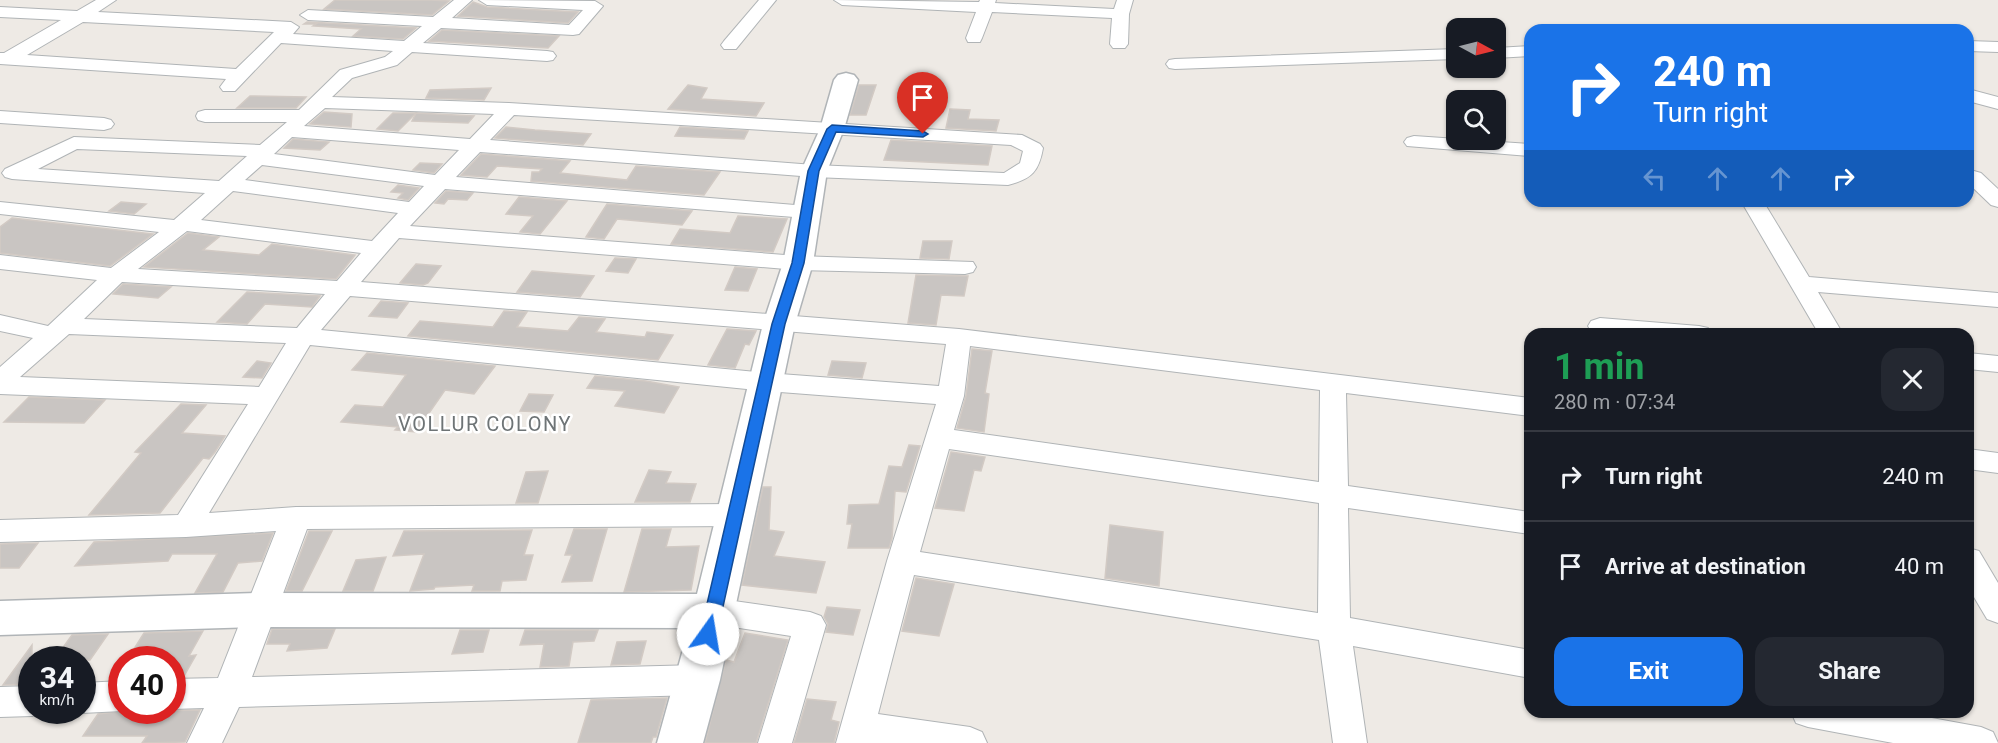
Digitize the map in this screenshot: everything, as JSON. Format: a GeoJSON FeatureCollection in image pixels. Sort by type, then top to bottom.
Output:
{"type":"FeatureCollection","features":[{"type":"Feature","properties":{"kind":"street"},"geometry":{"type":"LineString","coordinates":[[3,60],[108,0]]}},
{"type":"Feature","properties":{"kind":"street"},"geometry":{"type":"LineString","coordinates":[[225,91],[284,33],[327,0]]}},
{"type":"Feature","properties":{"kind":"street"},"geometry":{"type":"LineString","coordinates":[[0,383],[116,275],[180,226],[262,154],[346,74],[391,62],[464,0]]}},
{"type":"Feature","properties":{"kind":"street"},"geometry":{"type":"LineString","coordinates":[[308,15],[573,30],[594,8],[487,0]]}},
{"type":"Feature","properties":{"kind":"street"},"geometry":{"type":"LineString","coordinates":[[730,45],[768,0]]}},
{"type":"Feature","properties":{"kind":"street"},"geometry":{"type":"LineString","coordinates":[[842,0],[1123,7],[1119,44]]}},
{"type":"Feature","properties":{"kind":"street"},"geometry":{"type":"LineString","coordinates":[[974,38],[987,4]]}},
{"type":"Feature","properties":{"kind":"street"},"geometry":{"type":"LineString","coordinates":[[0,12],[284,33],[410,47],[547,56]]}},
{"type":"Feature","properties":{"kind":"street"},"geometry":{"type":"LineString","coordinates":[[1974,46],[1998,47]]}},
{"type":"Feature","properties":{"kind":"street"},"geometry":{"type":"LineString","coordinates":[[1506,52],[1524,51]]}},
{"type":"Feature","properties":{"kind":"street"},"geometry":{"type":"LineString","coordinates":[[1175,64],[1446,54]]}},
{"type":"Feature","properties":{"kind":"street"},"geometry":{"type":"LineString","coordinates":[[3,60],[240,75]]}},
{"type":"Feature","properties":{"kind":"street"},"geometry":{"type":"LineString","coordinates":[[680,743],[698,680],[779,324],[798,263],[814,171],[832,129],[846,80]]}},
{"type":"Feature","properties":{"kind":"street"},"geometry":{"type":"LineString","coordinates":[[287,131],[814,171],[1008,179],[1030,166],[1032,148],[1015,139],[323,97]]}},
{"type":"Feature","properties":{"kind":"street"},"geometry":{"type":"LineString","coordinates":[[1974,97],[1998,103]]}},
{"type":"Feature","properties":{"kind":"street"},"geometry":{"type":"LineString","coordinates":[[186,526],[303,336],[376,248],[509,109]]}},
{"type":"Feature","properties":{"kind":"street"},"geometry":{"type":"LineString","coordinates":[[206,116],[303,116]]}},
{"type":"Feature","properties":{"kind":"street"},"geometry":{"type":"LineString","coordinates":[[0,117],[104,124]]}},
{"type":"Feature","properties":{"kind":"street"},"geometry":{"type":"LineString","coordinates":[[1414,142],[1524,150]]}},
{"type":"Feature","properties":{"kind":"street"},"geometry":{"type":"LineString","coordinates":[[8,172],[74,143],[262,154],[439,182],[807,212]]}},
{"type":"Feature","properties":{"kind":"street"},"geometry":{"type":"LineString","coordinates":[[8,172],[226,186],[414,209]]}},
{"type":"Feature","properties":{"kind":"street"},"geometry":{"type":"LineString","coordinates":[[1974,177],[1998,179]]}},
{"type":"Feature","properties":{"kind":"street"},"geometry":{"type":"LineString","coordinates":[[1974,180],[1998,201]]}},
{"type":"Feature","properties":{"kind":"street"},"geometry":{"type":"LineString","coordinates":[[1756,207],[1828,328]]}},
{"type":"Feature","properties":{"kind":"street"},"geometry":{"type":"LineString","coordinates":[[0,208],[376,248]]}},
{"type":"Feature","properties":{"kind":"street"},"geometry":{"type":"LineString","coordinates":[[394,231],[798,263],[965,267]]}},
{"type":"Feature","properties":{"kind":"street"},"geometry":{"type":"LineString","coordinates":[[0,262],[116,275],[343,288],[959,337],[1524,406]]}},
{"type":"Feature","properties":{"kind":"street"},"geometry":{"type":"LineString","coordinates":[[1802,284],[1998,300]]}},
{"type":"Feature","properties":{"kind":"street"},"geometry":{"type":"LineString","coordinates":[[0,323],[58,330],[303,336],[767,382],[951,396]]}},
{"type":"Feature","properties":{"kind":"street"},"geometry":{"type":"LineString","coordinates":[[1600,326],[1624,328]]}},
{"type":"Feature","properties":{"kind":"street"},"geometry":{"type":"LineString","coordinates":[[959,337],[951,396],[902,561],[856,735],[970,743]]}},
{"type":"Feature","properties":{"kind":"street"},"geometry":{"type":"LineString","coordinates":[[1974,362],[1998,364]]}},
{"type":"Feature","properties":{"kind":"street"},"geometry":{"type":"LineString","coordinates":[[0,383],[264,396]]}},
{"type":"Feature","properties":{"kind":"street"},"geometry":{"type":"LineString","coordinates":[[1333,384],[1334,629],[1350,743]]}},
{"type":"Feature","properties":{"kind":"street"},"geometry":{"type":"LineString","coordinates":[[940,438],[1524,522]]}},
{"type":"Feature","properties":{"kind":"street"},"geometry":{"type":"LineString","coordinates":[[1974,460],[1998,463]]}},
{"type":"Feature","properties":{"kind":"street"},"geometry":{"type":"LineString","coordinates":[[0,531],[186,526],[296,518],[736,515]]}},
{"type":"Feature","properties":{"kind":"street"},"geometry":{"type":"LineString","coordinates":[[204,743],[230,691],[296,518]]}},
{"type":"Feature","properties":{"kind":"street"},"geometry":{"type":"LineString","coordinates":[[902,561],[1334,629],[1524,663]]}},
{"type":"Feature","properties":{"kind":"street"},"geometry":{"type":"LineString","coordinates":[[1974,570],[1988,595]]}},
{"type":"Feature","properties":{"kind":"street"},"geometry":{"type":"LineString","coordinates":[[0,618],[260,610],[713,611],[810,625],[776,743]]}},
{"type":"Feature","properties":{"kind":"street"},"geometry":{"type":"LineString","coordinates":[[186,693],[698,680]]}},
{"type":"Feature","properties":{"kind":"street"},"geometry":{"type":"LineString","coordinates":[[0,702],[18,701]]}},
{"type":"Feature","properties":{"kind":"street"},"geometry":{"type":"LineString","coordinates":[[1841,718],[1981,743]]}},
{"type":"Feature","properties":{"kind":"building"},"geometry":{"type":"Polygon","coordinates":[[[335,0],[449,1],[432,15],[324,9],[335,0]]]}},
{"type":"Feature","properties":{"kind":"building"},"geometry":{"type":"Polygon","coordinates":[[[473,2],[487,7],[578,12],[568,23],[458,16],[473,2]]]}},
{"type":"Feature","properties":{"kind":"building"},"geometry":{"type":"Polygon","coordinates":[[[307,22],[416,28],[403,39],[353,36],[361,29],[304,24],[307,22]]]}},
{"type":"Feature","properties":{"kind":"building"},"geometry":{"type":"Polygon","coordinates":[[[442,30],[559,36],[548,48],[429,41],[442,30]]]}},
{"type":"Feature","properties":{"kind":"building"},"geometry":{"type":"Polygon","coordinates":[[[688,85],[707,88],[701,99],[764,103],[756,116],[668,109],[688,85]]]}},
{"type":"Feature","properties":{"kind":"building"},"geometry":{"type":"Polygon","coordinates":[[[859,85],[876,85],[866,115],[850,115],[859,85]]]}},
{"type":"Feature","properties":{"kind":"building"},"geometry":{"type":"Polygon","coordinates":[[[491,88],[484,100],[426,98],[430,90],[491,88]]]}},
{"type":"Feature","properties":{"kind":"building"},"geometry":{"type":"Polygon","coordinates":[[[250,96],[306,97],[296,108],[237,108],[250,96]]]}},
{"type":"Feature","properties":{"kind":"building"},"geometry":{"type":"Polygon","coordinates":[[[950,109],[970,110],[968,119],[999,120],[996,131],[946,128],[950,109]]]}},
{"type":"Feature","properties":{"kind":"building"},"geometry":{"type":"Polygon","coordinates":[[[324,112],[352,114],[351,127],[310,124],[324,112]]]}},
{"type":"Feature","properties":{"kind":"building"},"geometry":{"type":"Polygon","coordinates":[[[393,113],[416,113],[398,131],[377,129],[393,113]]]}},
{"type":"Feature","properties":{"kind":"building"},"geometry":{"type":"Polygon","coordinates":[[[416,113],[474,116],[468,123],[412,121],[416,113]]]}},
{"type":"Feature","properties":{"kind":"building"},"geometry":{"type":"Polygon","coordinates":[[[506,127],[591,134],[583,145],[495,138],[506,127]]]}},
{"type":"Feature","properties":{"kind":"building"},"geometry":{"type":"Polygon","coordinates":[[[680,127],[748,131],[744,139],[675,136],[680,127]]]}},
{"type":"Feature","properties":{"kind":"building"},"geometry":{"type":"Polygon","coordinates":[[[293,139],[329,142],[320,150],[284,148],[293,139]]]}},
{"type":"Feature","properties":{"kind":"building"},"geometry":{"type":"Polygon","coordinates":[[[891,140],[992,146],[988,165],[884,160],[891,140]]]}},
{"type":"Feature","properties":{"kind":"building"},"geometry":{"type":"Polygon","coordinates":[[[481,154],[570,161],[560,173],[627,180],[636,166],[720,172],[704,195],[531,181],[532,172],[539,172],[542,169],[497,166],[487,177],[461,175],[481,154]]]}},
{"type":"Feature","properties":{"kind":"building"},"geometry":{"type":"Polygon","coordinates":[[[420,163],[442,164],[434,173],[413,170],[420,163]]]}},
{"type":"Feature","properties":{"kind":"building"},"geometry":{"type":"Polygon","coordinates":[[[398,185],[419,188],[408,200],[398,198],[403,193],[391,192],[398,185]]]}},
{"type":"Feature","properties":{"kind":"building"},"geometry":{"type":"Polygon","coordinates":[[[446,191],[473,193],[467,200],[448,199],[444,204],[435,203],[446,191]]]}},
{"type":"Feature","properties":{"kind":"building"},"geometry":{"type":"Polygon","coordinates":[[[519,197],[567,201],[540,234],[520,232],[533,216],[506,214],[519,197]]]}},
{"type":"Feature","properties":{"kind":"building"},"geometry":{"type":"Polygon","coordinates":[[[121,202],[146,204],[134,214],[109,211],[121,202]]]}},
{"type":"Feature","properties":{"kind":"building"},"geometry":{"type":"Polygon","coordinates":[[[607,204],[692,211],[682,225],[617,219],[604,239],[586,237],[607,204]]]}},
{"type":"Feature","properties":{"kind":"building"},"geometry":{"type":"Polygon","coordinates":[[[738,216],[787,219],[773,252],[671,244],[680,229],[730,233],[738,216]]]}},
{"type":"Feature","properties":{"kind":"building"},"geometry":{"type":"Polygon","coordinates":[[[12,218],[153,234],[110,266],[0,253],[0,227],[12,218]]]}},
{"type":"Feature","properties":{"kind":"building"},"geometry":{"type":"Polygon","coordinates":[[[188,233],[219,237],[203,250],[259,255],[272,244],[355,255],[336,279],[144,267],[188,233]]]}},
{"type":"Feature","properties":{"kind":"building"},"geometry":{"type":"Polygon","coordinates":[[[923,241],[952,241],[949,259],[920,258],[923,241]]]}},
{"type":"Feature","properties":{"kind":"building"},"geometry":{"type":"Polygon","coordinates":[[[615,258],[636,259],[628,273],[606,271],[615,258]]]}},
{"type":"Feature","properties":{"kind":"building"},"geometry":{"type":"Polygon","coordinates":[[[416,264],[441,266],[428,283],[423,285],[400,283],[416,264]]]}},
{"type":"Feature","properties":{"kind":"building"},"geometry":{"type":"Polygon","coordinates":[[[735,267],[757,269],[748,291],[725,290],[735,267]]]}},
{"type":"Feature","properties":{"kind":"building"},"geometry":{"type":"Polygon","coordinates":[[[532,271],[594,276],[580,297],[517,292],[532,271]]]}},
{"type":"Feature","properties":{"kind":"building"},"geometry":{"type":"Polygon","coordinates":[[[916,275],[968,276],[964,296],[941,295],[936,325],[908,323],[916,275]]]}},
{"type":"Feature","properties":{"kind":"building"},"geometry":{"type":"Polygon","coordinates":[[[123,284],[171,287],[158,298],[113,294],[123,284]]]}},
{"type":"Feature","properties":{"kind":"building"},"geometry":{"type":"Polygon","coordinates":[[[247,292],[320,296],[312,307],[265,304],[247,324],[217,322],[247,292]]]}},
{"type":"Feature","properties":{"kind":"building"},"geometry":{"type":"Polygon","coordinates":[[[381,301],[408,303],[397,318],[369,316],[381,301]]]}},
{"type":"Feature","properties":{"kind":"building"},"geometry":{"type":"Polygon","coordinates":[[[504,311],[527,312],[517,327],[568,331],[579,317],[605,319],[596,332],[645,337],[647,332],[673,335],[658,360],[408,336],[420,321],[493,327],[504,311]]]}},
{"type":"Feature","properties":{"kind":"building"},"geometry":{"type":"Polygon","coordinates":[[[727,329],[756,331],[749,345],[745,344],[735,368],[708,365],[727,329]]]}},
{"type":"Feature","properties":{"kind":"building"},"geometry":{"type":"Polygon","coordinates":[[[972,349],[992,351],[985,393],[989,394],[984,432],[957,428],[966,396],[972,349]]]}},
{"type":"Feature","properties":{"kind":"building"},"geometry":{"type":"Polygon","coordinates":[[[367,353],[495,366],[474,394],[445,390],[416,432],[395,430],[398,427],[341,422],[355,405],[383,407],[406,375],[352,370],[367,353]]]}},
{"type":"Feature","properties":{"kind":"building"},"geometry":{"type":"Polygon","coordinates":[[[257,361],[271,363],[262,378],[243,377],[257,361]]]}},
{"type":"Feature","properties":{"kind":"building"},"geometry":{"type":"Polygon","coordinates":[[[832,361],[866,363],[862,378],[828,375],[832,361]]]}},
{"type":"Feature","properties":{"kind":"building"},"geometry":{"type":"Polygon","coordinates":[[[595,376],[679,387],[664,413],[615,406],[625,391],[587,388],[595,376]]]}},
{"type":"Feature","properties":{"kind":"building"},"geometry":{"type":"Polygon","coordinates":[[[529,394],[553,395],[544,412],[520,411],[529,394]]]}},
{"type":"Feature","properties":{"kind":"building"},"geometry":{"type":"Polygon","coordinates":[[[29,397],[105,400],[84,423],[4,422],[29,397]]]}},
{"type":"Feature","properties":{"kind":"building"},"geometry":{"type":"Polygon","coordinates":[[[181,404],[206,405],[182,433],[225,436],[215,452],[209,459],[203,458],[160,513],[89,515],[141,453],[135,452],[181,404]]]}},
{"type":"Feature","properties":{"kind":"building"},"geometry":{"type":"Polygon","coordinates":[[[909,445],[920,446],[906,492],[895,491],[892,538],[889,548],[848,548],[852,524],[847,524],[849,505],[879,504],[889,466],[902,467],[909,445]]]}},
{"type":"Feature","properties":{"kind":"building"},"geometry":{"type":"Polygon","coordinates":[[[951,452],[985,457],[981,471],[974,470],[964,511],[935,508],[951,452]]]}},
{"type":"Feature","properties":{"kind":"building"},"geometry":{"type":"Polygon","coordinates":[[[649,470],[671,472],[666,483],[696,484],[690,502],[635,502],[649,470]]]}},
{"type":"Feature","properties":{"kind":"building"},"geometry":{"type":"Polygon","coordinates":[[[548,471],[538,503],[516,503],[526,472],[548,471]]]}},
{"type":"Feature","properties":{"kind":"building"},"geometry":{"type":"Polygon","coordinates":[[[763,487],[771,487],[769,530],[784,532],[774,556],[825,562],[816,593],[742,585],[763,487]]]}},
{"type":"Feature","properties":{"kind":"building"},"geometry":{"type":"Polygon","coordinates":[[[1110,525],[1163,532],[1159,586],[1105,578],[1110,525]]]}},
{"type":"Feature","properties":{"kind":"building"},"geometry":{"type":"Polygon","coordinates":[[[574,529],[607,529],[592,581],[562,582],[572,555],[565,555],[574,529]]]}},
{"type":"Feature","properties":{"kind":"building"},"geometry":{"type":"Polygon","coordinates":[[[642,529],[671,529],[666,547],[699,546],[691,590],[624,592],[642,529]]]}},
{"type":"Feature","properties":{"kind":"building"},"geometry":{"type":"Polygon","coordinates":[[[532,530],[524,555],[533,555],[526,580],[502,581],[500,591],[472,591],[474,585],[410,591],[424,554],[393,556],[404,531],[532,530]]]}},
{"type":"Feature","properties":{"kind":"building"},"geometry":{"type":"Polygon","coordinates":[[[309,531],[332,531],[302,591],[286,591],[309,531]]]}},
{"type":"Feature","properties":{"kind":"building"},"geometry":{"type":"Polygon","coordinates":[[[273,533],[262,561],[238,563],[223,592],[195,593],[217,554],[172,554],[168,561],[75,566],[94,542],[273,533]]]}},
{"type":"Feature","properties":{"kind":"building"},"geometry":{"type":"Polygon","coordinates":[[[38,543],[19,568],[0,568],[0,544],[38,543]]]}},
{"type":"Feature","properties":{"kind":"building"},"geometry":{"type":"Polygon","coordinates":[[[386,557],[373,591],[343,591],[356,560],[386,557]]]}},
{"type":"Feature","properties":{"kind":"building"},"geometry":{"type":"Polygon","coordinates":[[[916,578],[954,584],[939,636],[902,631],[916,578]]]}},
{"type":"Feature","properties":{"kind":"building"},"geometry":{"type":"Polygon","coordinates":[[[827,607],[860,610],[853,635],[826,632],[828,624],[824,617],[827,607]]]}},
{"type":"Feature","properties":{"kind":"building"},"geometry":{"type":"Polygon","coordinates":[[[272,629],[335,629],[327,648],[287,651],[290,644],[267,644],[272,629]]]}},
{"type":"Feature","properties":{"kind":"building"},"geometry":{"type":"Polygon","coordinates":[[[460,630],[489,630],[483,652],[452,654],[460,630]]]}},
{"type":"Feature","properties":{"kind":"building"},"geometry":{"type":"Polygon","coordinates":[[[525,630],[598,630],[594,641],[573,642],[569,666],[540,667],[544,644],[520,645],[525,630]]]}},
{"type":"Feature","properties":{"kind":"building"},"geometry":{"type":"Polygon","coordinates":[[[203,631],[189,656],[196,655],[186,672],[186,646],[136,646],[144,633],[203,631]]]}},
{"type":"Feature","properties":{"kind":"building"},"geometry":{"type":"Polygon","coordinates":[[[745,633],[788,640],[756,743],[705,743],[726,660],[734,662],[745,633]]]}},
{"type":"Feature","properties":{"kind":"building"},"geometry":{"type":"Polygon","coordinates":[[[108,634],[96,651],[96,646],[64,646],[72,635],[108,634]]]}},
{"type":"Feature","properties":{"kind":"building"},"geometry":{"type":"Polygon","coordinates":[[[646,641],[640,664],[611,665],[617,642],[646,641]]]}},
{"type":"Feature","properties":{"kind":"building"},"geometry":{"type":"Polygon","coordinates":[[[18,664],[18,684],[3,685],[18,664]]]}},
{"type":"Feature","properties":{"kind":"building"},"geometry":{"type":"Polygon","coordinates":[[[667,698],[656,737],[653,737],[651,743],[578,743],[591,700],[667,698]]]}},
{"type":"Feature","properties":{"kind":"building"},"geometry":{"type":"Polygon","coordinates":[[[807,699],[836,702],[831,720],[839,722],[834,743],[794,743],[807,699]]]}},
{"type":"Feature","properties":{"kind":"building"},"geometry":{"type":"Polygon","coordinates":[[[186,710],[200,710],[185,742],[142,743],[147,736],[83,736],[91,724],[96,724],[98,714],[108,713],[108,724],[186,724],[186,710]]]}},
{"type":"Feature","properties":{"kind":"district","name":"VOLLUR COLONY"},"geometry":{"type":"Point","coordinates":[485,424]}},
{"type":"Feature","properties":{"kind":"route"},"geometry":{"type":"LineString","coordinates":[[708,634],[779,324],[798,263],[814,171],[832,129],[923,134]]}}]}
